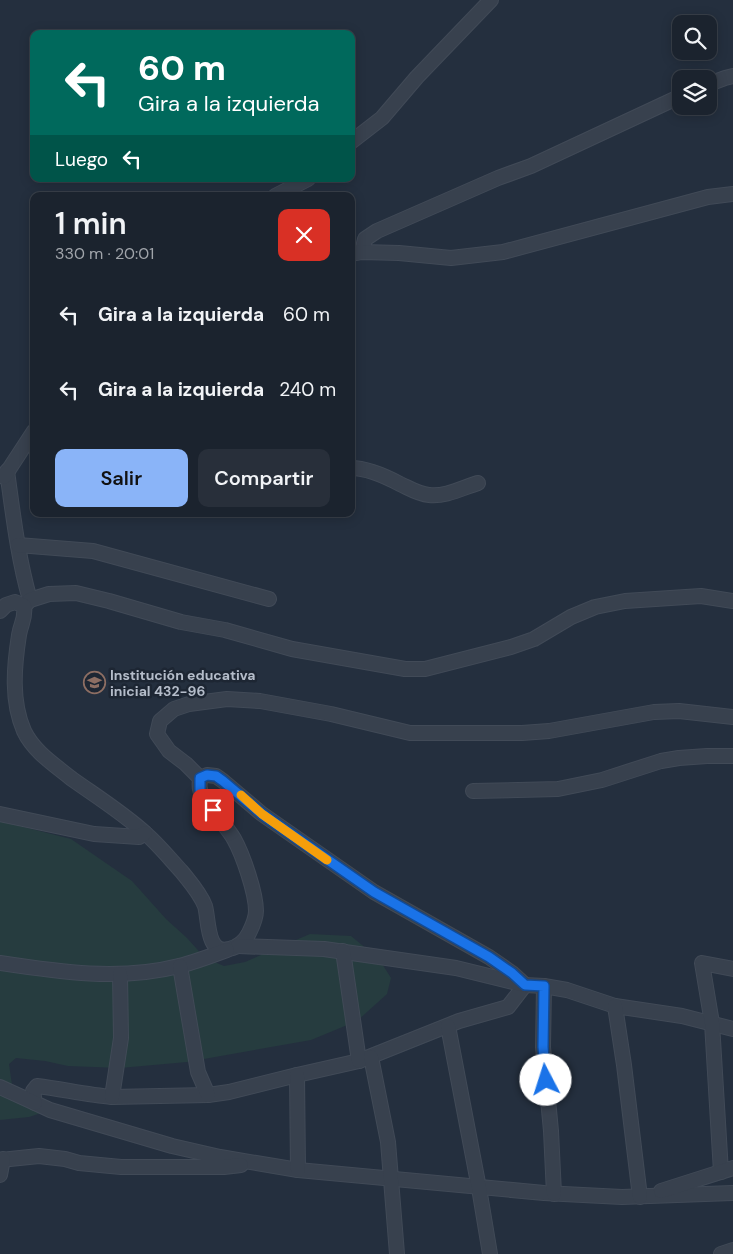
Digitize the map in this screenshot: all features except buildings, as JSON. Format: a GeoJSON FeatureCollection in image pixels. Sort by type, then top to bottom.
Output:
{"type":"FeatureCollection","features":[{"type":"Feature","properties":{"kind":"street"},"geometry":{"type":"LineString","coordinates":[[355,139],[382,118],[417,77],[491,0]]}},
{"type":"Feature","properties":{"kind":"street"},"geometry":{"type":"LineString","coordinates":[[717,81],[733,76]]}},
{"type":"Feature","properties":{"kind":"street"},"geometry":{"type":"LineString","coordinates":[[672,100],[531,166],[498,178],[377,231],[365,239],[357,253],[398,253],[451,258],[503,252],[708,197],[733,194]]}},
{"type":"Feature","properties":{"kind":"street"},"geometry":{"type":"LineString","coordinates":[[283,192],[302,182]]}},
{"type":"Feature","properties":{"kind":"street"},"geometry":{"type":"LineString","coordinates":[[0,487],[30,437]]}},
{"type":"Feature","properties":{"kind":"street"},"geometry":{"type":"LineString","coordinates":[[355,469],[369,471],[416,492],[428,495],[442,495],[478,483]]}},
{"type":"Feature","properties":{"kind":"street"},"geometry":{"type":"LineString","coordinates":[[8,471],[27,603],[26,615],[20,627],[16,654],[14,690],[18,716],[26,734],[44,757],[145,833],[196,889],[205,906],[208,930],[213,943],[218,948],[324,949],[456,968],[525,985],[566,990],[615,1006],[682,1016],[733,1029]]}},
{"type":"Feature","properties":{"kind":"street"},"geometry":{"type":"LineString","coordinates":[[18,545],[93,551],[269,599]]}},
{"type":"Feature","properties":{"kind":"street"},"geometry":{"type":"LineString","coordinates":[[0,611],[6,605],[15,602],[27,603],[49,594],[76,593],[181,622],[224,630],[292,649],[405,669],[425,669],[511,647],[534,639],[571,617],[595,607],[625,601],[701,596],[733,601]]}},
{"type":"Feature","properties":{"kind":"street"},"geometry":{"type":"LineString","coordinates":[[0,964],[45,970],[120,974],[140,973],[180,966],[232,948],[248,933],[256,912],[244,864],[234,839],[206,802],[200,790],[200,778],[169,751],[157,734],[160,721],[174,709],[189,704],[227,699],[260,701],[312,710],[410,733],[522,733],[549,731],[654,712],[679,711],[733,717]]}},
{"type":"Feature","properties":{"kind":"street"},"geometry":{"type":"LineString","coordinates":[[473,791],[558,789],[602,780],[661,761],[707,756],[733,756]]}},
{"type":"Feature","properties":{"kind":"street"},"geometry":{"type":"LineString","coordinates":[[200,778],[207,775],[216,776],[262,814],[374,892],[489,957],[525,985]]}},
{"type":"Feature","properties":{"kind":"street"},"geometry":{"type":"LineString","coordinates":[[0,814],[94,834],[139,837],[145,833]]}},
{"type":"Feature","properties":{"kind":"street"},"geometry":{"type":"LineString","coordinates":[[343,951],[365,1059],[388,1142],[397,1254]]}},
{"type":"Feature","properties":{"kind":"street"},"geometry":{"type":"LineString","coordinates":[[642,1197],[727,1170],[712,1023],[702,962],[733,969]]}},
{"type":"Feature","properties":{"kind":"street"},"geometry":{"type":"LineString","coordinates":[[180,966],[198,1072],[208,1095]]}},
{"type":"Feature","properties":{"kind":"street"},"geometry":{"type":"LineString","coordinates":[[112,1097],[121,1038],[120,974]]}},
{"type":"Feature","properties":{"kind":"street"},"geometry":{"type":"LineString","coordinates":[[35,1102],[33,1091],[37,1086],[112,1097],[208,1095],[229,1092],[296,1074],[365,1059],[459,1021],[508,1007],[525,985]]}},
{"type":"Feature","properties":{"kind":"street"},"geometry":{"type":"LineString","coordinates":[[544,986],[543,1047],[554,1194]]}},
{"type":"Feature","properties":{"kind":"street"},"geometry":{"type":"LineString","coordinates":[[615,1006],[642,1197]]}},
{"type":"Feature","properties":{"kind":"street"},"geometry":{"type":"LineString","coordinates":[[448,1026],[490,1254]]}},
{"type":"Feature","properties":{"kind":"street"},"geometry":{"type":"LineString","coordinates":[[296,1074],[298,1170]]}},
{"type":"Feature","properties":{"kind":"street"},"geometry":{"type":"LineString","coordinates":[[0,1087],[50,1110],[172,1146],[220,1157],[298,1170],[479,1188],[622,1198],[733,1193]]}},
{"type":"Feature","properties":{"kind":"street"},"geometry":{"type":"LineString","coordinates":[[0,1175],[2,1159],[39,1156],[79,1163],[121,1166],[224,1167],[258,1163]]}},
{"type":"Feature","properties":{"kind":"street"},"geometry":{"type":"LineString","coordinates":[[721,1254],[733,1250]]}},
{"type":"Feature","properties":{"kind":"green space"},"geometry":{"type":"Polygon","coordinates":[[[0,821],[71,839],[132,881],[205,958],[224,966],[245,962],[310,934],[351,936],[379,959],[391,978],[387,994],[357,1021],[311,1040],[187,1062],[120,1068],[68,1066],[16,1058],[9,1064],[12,1085],[41,1113],[29,1117],[0,1120],[0,821]]]}},
{"type":"Feature","properties":{"kind":"slow traffic"},"geometry":{"type":"LineString","coordinates":[[241,795],[262,814],[327,860]]}},
{"type":"Feature","properties":{"kind":"place","name":"Institución educativa inicial 432-96"},"geometry":{"type":"Point","coordinates":[94,683]}},
{"type":"Feature","properties":{"kind":"route"},"geometry":{"type":"LineString","coordinates":[[213,810],[206,802],[200,790],[200,778],[207,775],[216,776],[262,814],[374,892],[489,957],[525,985],[544,986],[543,1047],[546,1080]]}}]}
